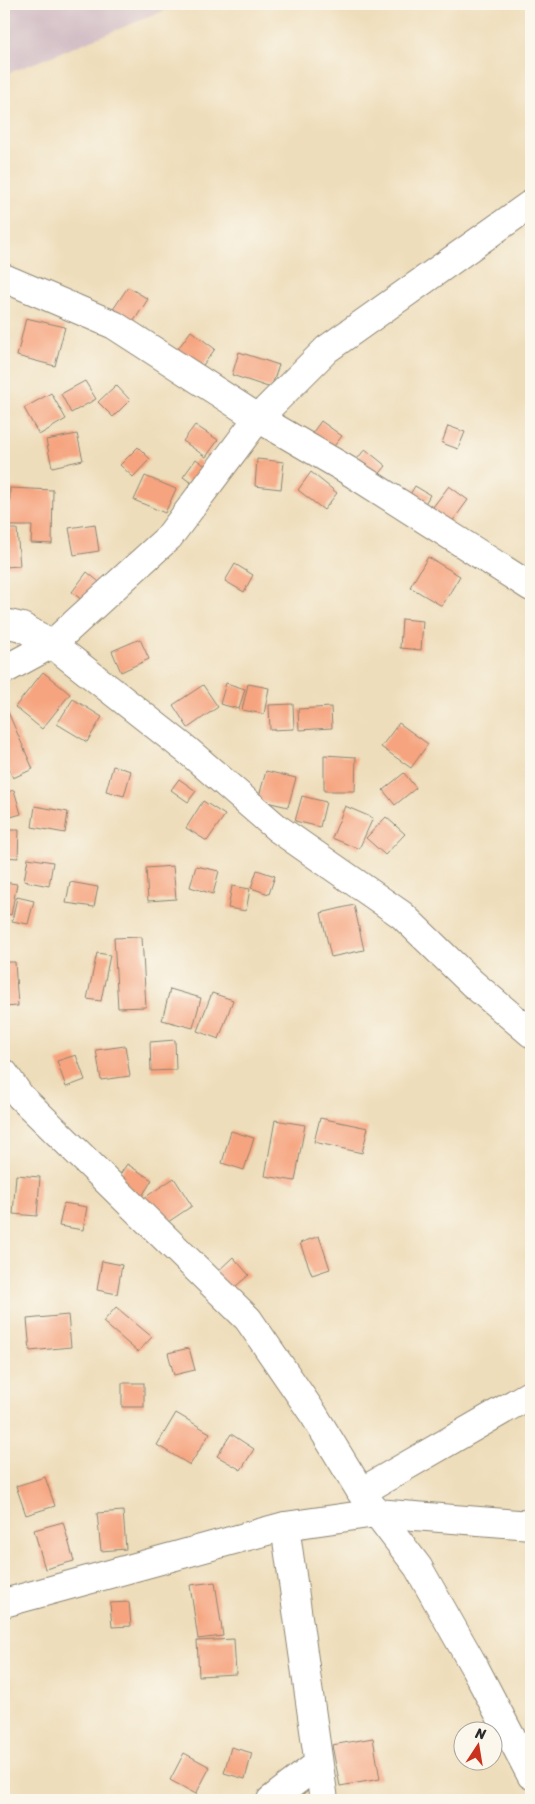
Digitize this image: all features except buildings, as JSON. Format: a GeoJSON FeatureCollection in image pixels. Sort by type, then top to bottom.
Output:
{"type":"FeatureCollection","features":[{"type":"Feature","properties":{"kind":"street"},"geometry":{"type":"LineString","coordinates":[[4,670],[52,644],[169,537],[258,418],[327,350],[531,204]]}},
{"type":"Feature","properties":{"kind":"street"},"geometry":{"type":"LineString","coordinates":[[4,278],[114,325],[258,418],[349,471],[531,586]]}},
{"type":"Feature","properties":{"kind":"street"},"geometry":{"type":"LineString","coordinates":[[4,623],[22,627],[52,644],[188,751],[277,828],[402,915],[472,982],[531,1033]]}},
{"type":"Feature","properties":{"kind":"street"},"geometry":{"type":"LineString","coordinates":[[4,1073],[20,1096],[248,1319],[314,1416],[368,1503],[418,1567],[475,1668],[531,1775]]}},
{"type":"Feature","properties":{"kind":"street"},"geometry":{"type":"LineString","coordinates":[[4,1603],[368,1503],[531,1394]]}},
{"type":"Feature","properties":{"kind":"street"},"geometry":{"type":"LineString","coordinates":[[368,1503],[531,1525]]}},
{"type":"Feature","properties":{"kind":"street"},"geometry":{"type":"LineString","coordinates":[[284,1526],[324,1800]]}},
{"type":"Feature","properties":{"kind":"street"},"geometry":{"type":"LineString","coordinates":[[271,1800],[318,1764]]}},
{"type":"Feature","properties":{"kind":"shaded area"},"geometry":{"type":"Polygon","coordinates":[[[4,4],[181,4],[4,75],[4,4]]]}}]}
